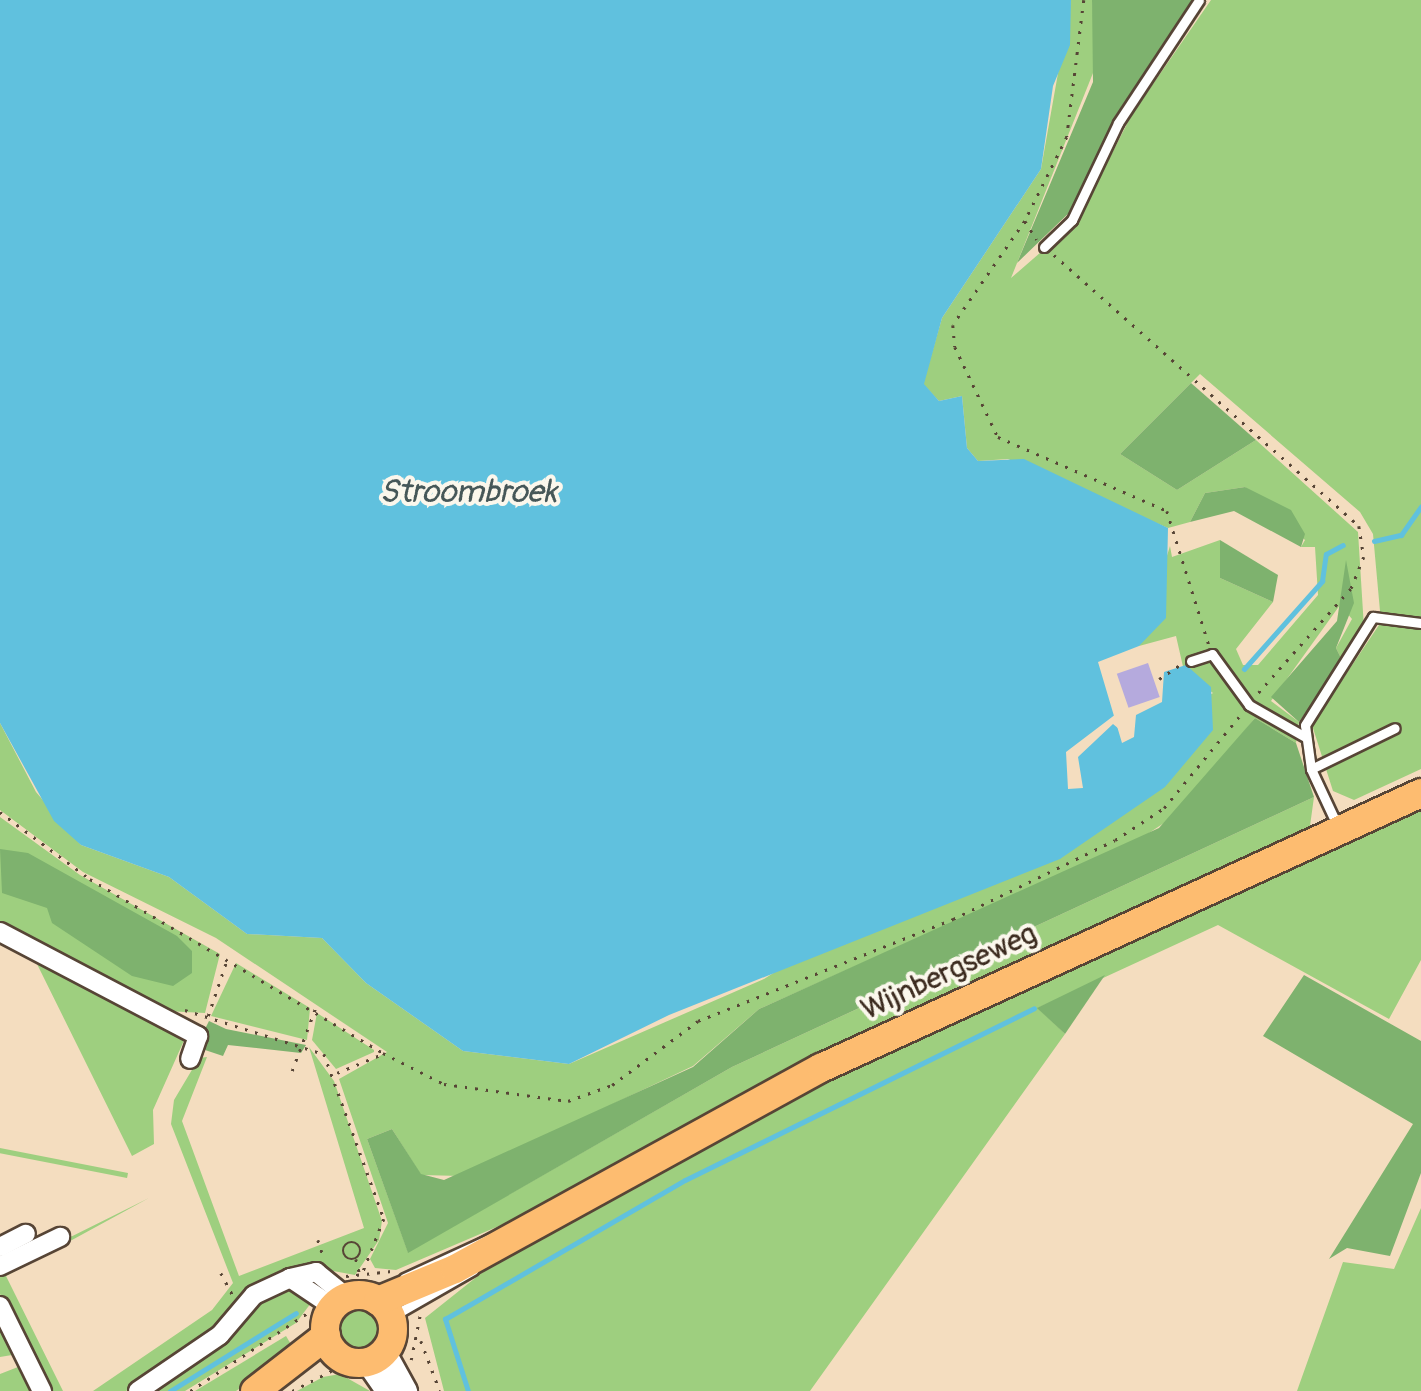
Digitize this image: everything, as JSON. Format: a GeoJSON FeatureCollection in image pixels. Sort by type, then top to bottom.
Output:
{"type":"FeatureCollection","features":[{"type":"Feature","properties":{"kind":"main road","name":"Wijnbergseweg"},"geometry":{"type":"LineString","coordinates":[[384,1309],[821,1068],[1421,793]]}},
{"type":"Feature","properties":{"kind":"main road"},"geometry":{"type":"LineString","coordinates":[[271,1388],[330,1344],[347,1294],[384,1309],[369,1363],[330,1344]]}},
{"type":"Feature","properties":{"kind":"street"},"geometry":{"type":"LineString","coordinates":[[0,932],[198,1036],[190,1059]]}},
{"type":"Feature","properties":{"kind":"street"},"geometry":{"type":"LineString","coordinates":[[0,1247],[42,1236]]}},
{"type":"Feature","properties":{"kind":"street"},"geometry":{"type":"LineString","coordinates":[[0,1257],[42,1236]]}},
{"type":"Feature","properties":{"kind":"street"},"geometry":{"type":"LineString","coordinates":[[0,1266],[42,1236]]}},
{"type":"Feature","properties":{"kind":"street"},"geometry":{"type":"LineString","coordinates":[[138,1391],[220,1335],[245,1302],[290,1278],[316,1272],[347,1294]]}},
{"type":"Feature","properties":{"kind":"street"},"geometry":{"type":"LineString","coordinates":[[0,1306],[42,1391]]}},
{"type":"Feature","properties":{"kind":"street"},"geometry":{"type":"LineString","coordinates":[[369,1363],[387,1391]]}},
{"type":"Feature","properties":{"kind":"street"},"geometry":{"type":"LineString","coordinates":[[369,1363],[406,1391]]}},
{"type":"Feature","properties":{"kind":"lane"},"geometry":{"type":"LineString","coordinates":[[1044,248],[1072,220],[1118,123],[1199,0]]}},
{"type":"Feature","properties":{"kind":"lane"},"geometry":{"type":"LineString","coordinates":[[1339,830],[1310,769],[1305,736],[1374,616],[1421,622]]}},
{"type":"Feature","properties":{"kind":"lane"},"geometry":{"type":"LineString","coordinates":[[1188,662],[1212,654],[1248,705],[1305,736]]}},
{"type":"Feature","properties":{"kind":"lane"},"geometry":{"type":"LineString","coordinates":[[1310,769],[1396,728]]}},
{"type":"Feature","properties":{"kind":"lane","name":"Wijnbergseweg"},"geometry":{"type":"LineString","coordinates":[[384,1309],[446,1252],[516,1234]]}},
{"type":"Feature","properties":{"kind":"lane","name":"Wijnbergseweg"},"geometry":{"type":"LineString","coordinates":[[384,1309],[465,1280],[486,1252]]}},
{"type":"Feature","properties":{"kind":"path"},"geometry":{"type":"LineString","coordinates":[[1084,0],[1066,137],[1025,221],[953,325],[981,416],[998,437],[1167,512],[1212,654]]}},
{"type":"Feature","properties":{"kind":"path"},"geometry":{"type":"LineString","coordinates":[[0,812],[90,879],[316,1008],[383,1054],[444,1084],[568,1100],[612,1085],[698,1021],[954,920],[1115,840],[1164,808],[1248,705],[1351,590],[1364,557],[1360,526],[1044,248],[1025,221]]}},
{"type":"Feature","properties":{"kind":"path"},"geometry":{"type":"LineString","coordinates":[[1159,679],[1164,670],[1188,662]]}},
{"type":"Feature","properties":{"kind":"path"},"geometry":{"type":"LineString","coordinates":[[198,1036],[228,956]]}},
{"type":"Feature","properties":{"kind":"path"},"geometry":{"type":"LineString","coordinates":[[292,1072],[309,1043],[316,1008]]}},
{"type":"Feature","properties":{"kind":"path"},"geometry":{"type":"LineString","coordinates":[[161,1017],[187,1010],[309,1043],[335,1074],[384,1218],[347,1294]]}},
{"type":"Feature","properties":{"kind":"path"},"geometry":{"type":"LineString","coordinates":[[335,1074],[383,1054]]}},
{"type":"Feature","properties":{"kind":"path"},"geometry":{"type":"LineString","coordinates":[[347,1294],[356,1259]]}},
{"type":"Feature","properties":{"kind":"path"},"geometry":{"type":"LineString","coordinates":[[221,1274],[245,1302]]}},
{"type":"Feature","properties":{"kind":"path"},"geometry":{"type":"LineString","coordinates":[[190,1391],[288,1332]]}},
{"type":"Feature","properties":{"kind":"path"},"geometry":{"type":"LineString","coordinates":[[420,1340],[440,1391]]}},
{"type":"Feature","properties":{"kind":"path"},"geometry":{"type":"LineString","coordinates":[[271,1388],[369,1363]]}},
{"type":"Feature","properties":{"kind":"green space"},"geometry":{"type":"Polygon","coordinates":[[[1071,0],[1092,0],[1097,63],[1011,278],[1078,220],[1131,116],[1211,0],[1421,0],[1421,769],[1354,800],[1333,791],[1312,725],[1381,622],[1373,534],[1360,512],[1200,374],[1120,454],[1177,490],[1256,440],[1358,532],[1364,628],[1342,660],[1336,648],[1352,619],[1340,605],[1271,701],[1299,722],[1296,743],[1255,718],[1176,815],[1140,839],[759,1009],[693,1066],[461,1176],[421,1175],[392,1129],[367,1139],[408,1252],[732,1067],[1314,797],[1310,826],[837,1047],[527,1214],[396,1270],[375,1268],[370,1259],[388,1223],[339,1079],[387,1052],[216,938],[83,872],[0,810],[0,723],[36,792],[81,845],[169,877],[247,934],[322,938],[366,983],[463,1051],[569,1064],[764,979],[1213,693],[1184,671],[1176,636],[1139,646],[1170,546],[1172,557],[1220,540],[1220,578],[1273,602],[1236,649],[1243,665],[1258,665],[1318,595],[1315,547],[1301,547],[1305,540],[1245,487],[1205,493],[1190,522],[1168,528],[1008,459],[978,461],[967,448],[962,396],[939,401],[923,384],[942,318],[1041,169],[1071,0]]]}},
{"type":"Feature","properties":{"kind":"green space"},"geometry":{"type":"Polygon","coordinates":[[[1092,0],[1195,0],[1116,115],[1073,209],[1017,263],[1093,82],[1092,0]]]}},
{"type":"Feature","properties":{"kind":"green space"},"geometry":{"type":"Polygon","coordinates":[[[1191,383],[1256,440],[1177,490],[1120,454],[1191,383]]]}},
{"type":"Feature","properties":{"kind":"green space"},"geometry":{"type":"Polygon","coordinates":[[[1245,487],[1291,510],[1305,534],[1301,547],[1234,511],[1190,522],[1205,493],[1245,487]]]}},
{"type":"Feature","properties":{"kind":"green space"},"geometry":{"type":"Polygon","coordinates":[[[1220,540],[1278,575],[1273,602],[1220,578],[1220,540]]]}},
{"type":"Feature","properties":{"kind":"green space"},"geometry":{"type":"Polygon","coordinates":[[[1346,560],[1354,603],[1336,648],[1342,660],[1299,722],[1271,697],[1337,621],[1346,560]]]}},
{"type":"Feature","properties":{"kind":"green space"},"geometry":{"type":"Polygon","coordinates":[[[1255,718],[1296,743],[1314,797],[732,1067],[408,1253],[367,1139],[392,1129],[421,1174],[444,1180],[693,1067],[759,1009],[1159,828],[1255,718]]]}},
{"type":"Feature","properties":{"kind":"green space"},"geometry":{"type":"Polygon","coordinates":[[[1421,804],[1421,960],[1389,1019],[1218,925],[1038,1008],[1065,1034],[810,1391],[444,1391],[425,1318],[508,1252],[832,1074],[1421,804]]]}},
{"type":"Feature","properties":{"kind":"green space"},"geometry":{"type":"Polygon","coordinates":[[[0,817],[80,875],[220,954],[205,1013],[166,1011],[0,928],[0,817]]]}},
{"type":"Feature","properties":{"kind":"green space"},"geometry":{"type":"Polygon","coordinates":[[[0,849],[28,853],[177,936],[192,951],[192,973],[173,986],[132,976],[52,923],[47,908],[2,893],[0,849]]]}},
{"type":"Feature","properties":{"kind":"green space"},"geometry":{"type":"Polygon","coordinates":[[[236,963],[310,1008],[307,1040],[211,1016],[236,963]]]}},
{"type":"Feature","properties":{"kind":"green space"},"geometry":{"type":"Polygon","coordinates":[[[37,964],[186,1036],[153,1110],[154,1144],[132,1156],[37,964]]]}},
{"type":"Feature","properties":{"kind":"green space"},"geometry":{"type":"Polygon","coordinates":[[[1105,975],[1065,1034],[1037,1008],[1105,975]]]}},
{"type":"Feature","properties":{"kind":"green space"},"geometry":{"type":"Polygon","coordinates":[[[1304,975],[1421,1041],[1421,1173],[1390,1256],[1347,1248],[1329,1259],[1413,1124],[1263,1036],[1304,975]]]}},
{"type":"Feature","properties":{"kind":"green space"},"geometry":{"type":"Polygon","coordinates":[[[317,1013],[374,1052],[336,1069],[312,1040],[317,1013]]]}},
{"type":"Feature","properties":{"kind":"green space"},"geometry":{"type":"Polygon","coordinates":[[[209,1021],[226,1029],[306,1045],[301,1053],[228,1045],[223,1056],[196,1047],[209,1021]]]}},
{"type":"Feature","properties":{"kind":"green space"},"geometry":{"type":"Polygon","coordinates":[[[309,1047],[334,1081],[382,1221],[379,1240],[355,1275],[306,1266],[247,1291],[221,1324],[126,1391],[93,1391],[212,1310],[233,1283],[171,1124],[174,1100],[199,1058],[207,1057],[182,1121],[239,1276],[364,1228],[309,1047]]]}},
{"type":"Feature","properties":{"kind":"green space"},"geometry":{"type":"Polygon","coordinates":[[[0,1148],[128,1173],[127,1178],[0,1153],[0,1148]]]}},
{"type":"Feature","properties":{"kind":"green space"},"geometry":{"type":"Polygon","coordinates":[[[149,1198],[6,1276],[63,1391],[47,1391],[0,1294],[0,1272],[149,1198]]]}},
{"type":"Feature","properties":{"kind":"green space"},"geometry":{"type":"Polygon","coordinates":[[[1421,1208],[1421,1391],[1297,1391],[1343,1262],[1394,1269],[1421,1208]]]}},
{"type":"Feature","properties":{"kind":"green space"},"geometry":{"type":"Polygon","coordinates":[[[291,1289],[314,1299],[296,1323],[185,1391],[150,1391],[240,1329],[255,1305],[291,1289]]]}},
{"type":"Feature","properties":{"kind":"green space"},"geometry":{"type":"Polygon","coordinates":[[[359,1307],[374,1314],[381,1329],[374,1344],[359,1351],[344,1344],[337,1329],[344,1314],[359,1307]]]}},
{"type":"Feature","properties":{"kind":"green space"},"geometry":{"type":"Polygon","coordinates":[[[0,1324],[33,1391],[0,1391],[0,1374],[18,1367],[12,1355],[0,1357],[0,1324]]]}},
{"type":"Feature","properties":{"kind":"green space"},"geometry":{"type":"Polygon","coordinates":[[[286,1336],[295,1351],[236,1391],[195,1391],[286,1336]]]}},
{"type":"Feature","properties":{"kind":"green space"},"geometry":{"type":"Polygon","coordinates":[[[340,1374],[370,1391],[297,1391],[323,1377],[340,1374]]]}},
{"type":"Feature","properties":{"kind":"water","name":"Stroombroek"},"geometry":{"type":"Polygon","coordinates":[[[0,0],[1071,0],[1070,45],[1053,86],[1041,169],[942,318],[924,384],[939,401],[962,396],[967,448],[978,461],[1024,459],[1168,528],[1166,618],[1139,646],[1098,662],[1122,743],[1134,737],[1136,715],[1162,702],[1164,672],[1186,665],[1211,687],[1213,730],[1165,787],[1060,859],[669,1015],[569,1064],[463,1051],[366,983],[322,938],[247,934],[169,877],[81,845],[54,821],[0,723],[0,0]]]}},
{"type":"Feature","properties":{"kind":"pier"},"geometry":{"type":"Polygon","coordinates":[[[1116,714],[1119,729],[1113,724],[1078,757],[1083,788],[1068,789],[1066,752],[1116,714]]]}},
{"type":"Feature","properties":{"kind":"building"},"geometry":{"type":"Polygon","coordinates":[[[1148,663],[1160,697],[1129,708],[1117,674],[1148,663]]]}},
{"type":"Feature","properties":{"kind":"waterway"},"geometry":{"type":"LineString","coordinates":[[1374,541],[1401,535],[1421,506]]}},
{"type":"Feature","properties":{"kind":"waterway"},"geometry":{"type":"LineString","coordinates":[[1244,669],[1322,581],[1326,554],[1343,545]]}},
{"type":"Feature","properties":{"kind":"waterway"},"geometry":{"type":"LineString","coordinates":[[468,1391],[445,1319],[685,1180],[1034,1008]]}},
{"type":"Feature","properties":{"kind":"waterway"},"geometry":{"type":"LineString","coordinates":[[170,1391],[296,1313]]}}]}
